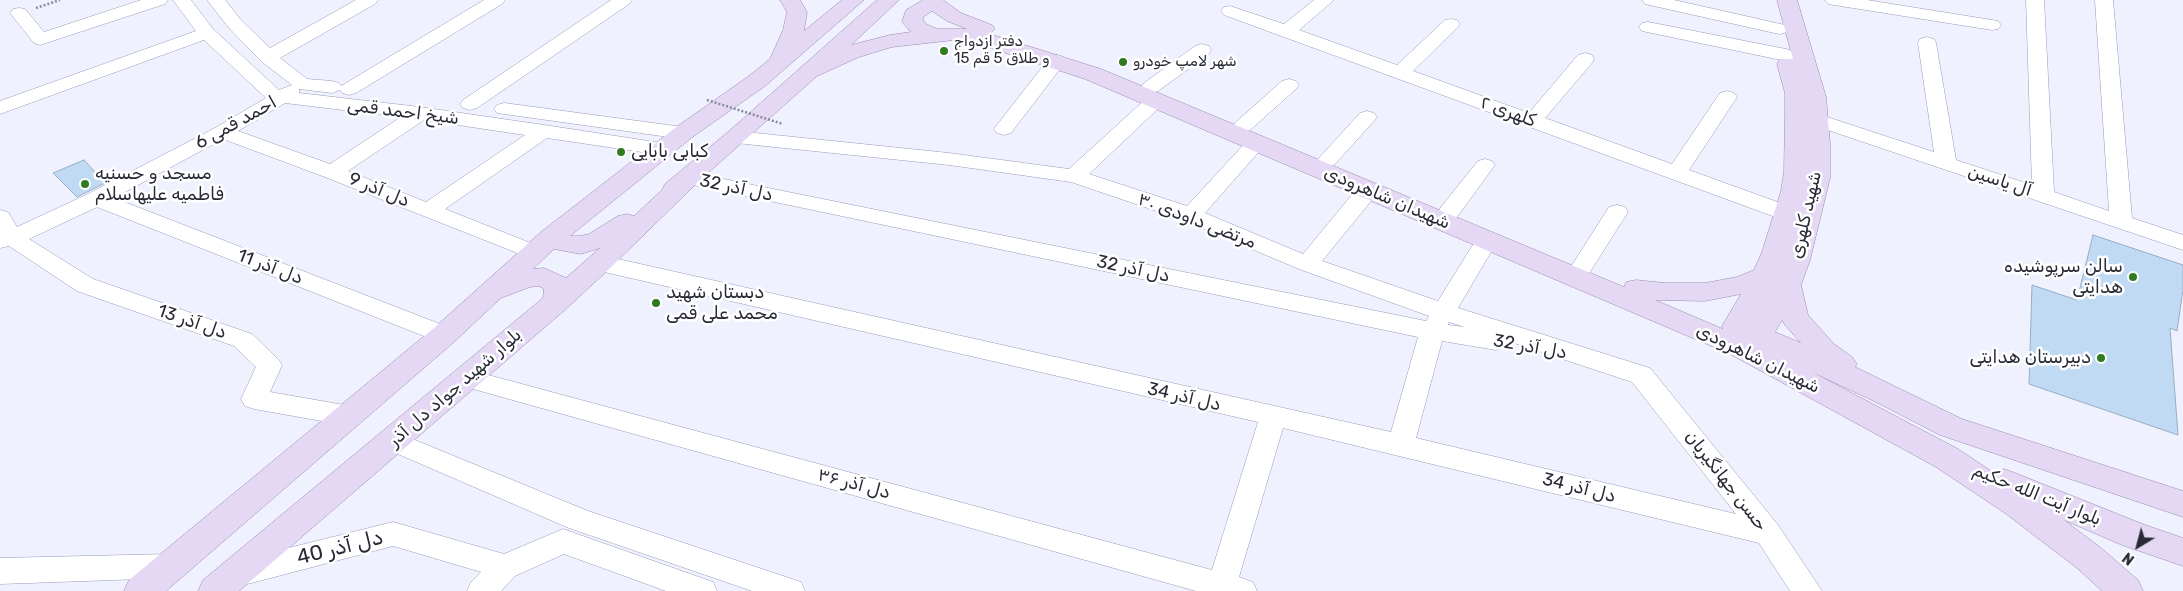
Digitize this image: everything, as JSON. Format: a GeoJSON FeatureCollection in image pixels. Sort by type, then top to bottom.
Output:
{"type":"FeatureCollection","features":[{"type":"Feature","properties":{"kind":"main road"},"geometry":{"type":"LineString","coordinates":[[790,0],[805,0]]}},
{"type":"Feature","properties":{"kind":"main road"},"geometry":{"type":"LineString","coordinates":[[777,65],[794,30],[797,12],[790,0]]}},
{"type":"Feature","properties":{"kind":"main road"},"geometry":{"type":"LineString","coordinates":[[141,591],[350,416],[475,308],[542,245],[683,132],[777,65],[854,0]]}},
{"type":"Feature","properties":{"kind":"main road"},"geometry":{"type":"LineString","coordinates":[[542,245],[581,245],[598,240],[614,231],[689,178],[889,0]]}},
{"type":"Feature","properties":{"kind":"main road","name":"شهید کلهری"},"geometry":{"type":"LineString","coordinates":[[1745,336],[1776,280],[1797,260],[1817,184],[1807,118],[1796,93],[1770,0]]}},
{"type":"Feature","properties":{"kind":"main road","name":"شهید کلهری"},"geometry":{"type":"LineString","coordinates":[[1776,280],[1775,252],[1796,172],[1807,118],[1815,97],[1787,0]]}},
{"type":"Feature","properties":{"kind":"main road"},"geometry":{"type":"LineString","coordinates":[[934,2],[913,14],[912,22],[919,28],[934,35]]}},
{"type":"Feature","properties":{"kind":"main road","name":"شهیدان شاهرودی"},"geometry":{"type":"LineString","coordinates":[[934,2],[954,17],[985,29],[1063,53],[1250,135],[1368,190],[1487,240],[1745,336],[1949,443]]}},
{"type":"Feature","properties":{"kind":"main road","name":"شهیدان شاهرودی"},"geometry":{"type":"LineString","coordinates":[[806,73],[850,52],[890,41],[954,34],[978,37],[1057,61],[1153,94]]}},
{"type":"Feature","properties":{"kind":"main road","name":"شهیدان شاهرودی"},"geometry":{"type":"LineString","coordinates":[[1250,135],[1327,161],[1885,393],[1949,443]]}},
{"type":"Feature","properties":{"kind":"main road","name":"بلوار شهید جواد دل آذر"},"geometry":{"type":"LineString","coordinates":[[224,583],[556,302],[689,178]]}},
{"type":"Feature","properties":{"kind":"main road"},"geometry":{"type":"LineString","coordinates":[[475,308],[511,283],[526,278],[544,277],[558,285],[556,302]]}},
{"type":"Feature","properties":{"kind":"main road"},"geometry":{"type":"LineString","coordinates":[[1636,289],[1665,292],[1706,292],[1776,280],[1795,318],[1824,351],[1885,393]]}},
{"type":"Feature","properties":{"kind":"main road"},"geometry":{"type":"LineString","coordinates":[[1949,443],[2017,504],[2089,558],[2126,591]]}},
{"type":"Feature","properties":{"kind":"main road","name":"بلوار آیت الله حکیم"},"geometry":{"type":"LineString","coordinates":[[1949,443],[2183,504]]}},
{"type":"Feature","properties":{"kind":"main road","name":"بلوار آیت الله حکیم"},"geometry":{"type":"LineString","coordinates":[[1949,443],[2134,535],[2183,552]]}},
{"type":"Feature","properties":{"kind":"street"},"geometry":{"type":"LineString","coordinates":[[19,13],[40,39],[159,0]]}},
{"type":"Feature","properties":{"kind":"street","name":"شیخ احمد قمی"},"geometry":{"type":"LineString","coordinates":[[182,0],[207,33],[275,96],[420,113],[662,149]]}},
{"type":"Feature","properties":{"kind":"street"},"geometry":{"type":"LineString","coordinates":[[268,57],[369,0]]}},
{"type":"Feature","properties":{"kind":"street"},"geometry":{"type":"LineString","coordinates":[[349,90],[496,0]]}},
{"type":"Feature","properties":{"kind":"street"},"geometry":{"type":"LineString","coordinates":[[470,104],[623,0]]}},
{"type":"Feature","properties":{"kind":"street"},"geometry":{"type":"LineString","coordinates":[[1287,31],[1325,0]]}},
{"type":"Feature","properties":{"kind":"street"},"geometry":{"type":"LineString","coordinates":[[1651,0],[1778,29]]}},
{"type":"Feature","properties":{"kind":"street"},"geometry":{"type":"LineString","coordinates":[[1834,0],[1992,25]]}},
{"type":"Feature","properties":{"kind":"street"},"geometry":{"type":"LineString","coordinates":[[2035,0],[2043,195]]}},
{"type":"Feature","properties":{"kind":"street"},"geometry":{"type":"LineString","coordinates":[[2104,0],[2121,222]]}},
{"type":"Feature","properties":{"kind":"street"},"geometry":{"type":"LineString","coordinates":[[219,1],[235,24],[268,57],[302,84]]}},
{"type":"Feature","properties":{"kind":"street","name":"کلهری ۲"},"geometry":{"type":"LineString","coordinates":[[1230,11],[1786,213]]}},
{"type":"Feature","properties":{"kind":"street"},"geometry":{"type":"LineString","coordinates":[[1400,73],[1451,24]]}},
{"type":"Feature","properties":{"kind":"street"},"geometry":{"type":"LineString","coordinates":[[1648,27],[1786,55]]}},
{"type":"Feature","properties":{"kind":"street"},"geometry":{"type":"LineString","coordinates":[[0,108],[207,33]]}},
{"type":"Feature","properties":{"kind":"street"},"geometry":{"type":"LineString","coordinates":[[1928,43],[1946,163]]}},
{"type":"Feature","properties":{"kind":"street"},"geometry":{"type":"LineString","coordinates":[[1074,176],[1153,94],[1202,50]]}},
{"type":"Feature","properties":{"kind":"street"},"geometry":{"type":"LineString","coordinates":[[1532,120],[1585,59]]}},
{"type":"Feature","properties":{"kind":"street"},"geometry":{"type":"LineString","coordinates":[[1004,129],[1057,61]]}},
{"type":"Feature","properties":{"kind":"street","name":"شیخ احمد قمی"},"geometry":{"type":"LineString","coordinates":[[302,84],[683,132]]}},
{"type":"Feature","properties":{"kind":"street","name":"احمد قمی 6"},"geometry":{"type":"LineString","coordinates":[[6,239],[96,199],[222,132],[302,84]]}},
{"type":"Feature","properties":{"kind":"street"},"geometry":{"type":"LineString","coordinates":[[1191,215],[1289,85]]}},
{"type":"Feature","properties":{"kind":"street"},"geometry":{"type":"LineString","coordinates":[[1677,173],[1728,97]]}},
{"type":"Feature","properties":{"kind":"street"},"geometry":{"type":"LineString","coordinates":[[332,172],[420,113]]}},
{"type":"Feature","properties":{"kind":"street"},"geometry":{"type":"LineString","coordinates":[[1327,161],[1367,117]]}},
{"type":"Feature","properties":{"kind":"street","name":"آل یاسین"},"geometry":{"type":"LineString","coordinates":[[1807,118],[2183,243]]}},
{"type":"Feature","properties":{"kind":"street"},"geometry":{"type":"LineString","coordinates":[[634,145],[644,143],[652,138],[654,132],[647,128]]}},
{"type":"Feature","properties":{"kind":"street"},"geometry":{"type":"LineString","coordinates":[[429,210],[544,131]]}},
{"type":"Feature","properties":{"kind":"street","name":"دل آذر 9"},"geometry":{"type":"LineString","coordinates":[[222,132],[429,210],[542,245]]}},
{"type":"Feature","properties":{"kind":"street","name":"۳۰ مرتضی داودی"},"geometry":{"type":"LineString","coordinates":[[736,137],[949,159],[1074,176],[1191,215],[1438,321]]}},
{"type":"Feature","properties":{"kind":"street"},"geometry":{"type":"LineString","coordinates":[[1448,212],[1485,165]]}},
{"type":"Feature","properties":{"kind":"street","name":"دل آذر 32"},"geometry":{"type":"LineString","coordinates":[[689,178],[1438,321],[1578,355],[1641,375]]}},
{"type":"Feature","properties":{"kind":"street"},"geometry":{"type":"LineString","coordinates":[[1307,264],[1368,190]]}},
{"type":"Feature","properties":{"kind":"street","name":"دل آذر 11"},"geometry":{"type":"LineString","coordinates":[[96,199],[444,334]]}},
{"type":"Feature","properties":{"kind":"street"},"geometry":{"type":"LineString","coordinates":[[1582,267],[1617,212]]}},
{"type":"Feature","properties":{"kind":"street","name":"دل آذر 13"},"geometry":{"type":"LineString","coordinates":[[0,217],[6,239],[85,284],[244,340],[269,365],[254,399],[350,416]]}},
{"type":"Feature","properties":{"kind":"street"},"geometry":{"type":"LineString","coordinates":[[1401,445],[1438,321],[1487,240]]}},
{"type":"Feature","properties":{"kind":"street","name":"دل آذر 34"},"geometry":{"type":"LineString","coordinates":[[600,263],[1401,445],[1768,533]]}},
{"type":"Feature","properties":{"kind":"street","name":"حسن جهانگیریان"},"geometry":{"type":"LineString","coordinates":[[1641,375],[1768,533],[1808,591]]}},
{"type":"Feature","properties":{"kind":"street","name":"دل آذر ۳۶"},"geometry":{"type":"LineString","coordinates":[[466,378],[1232,588]]}},
{"type":"Feature","properties":{"kind":"street"},"geometry":{"type":"LineString","coordinates":[[1232,588],[1273,417]]}},
{"type":"Feature","properties":{"kind":"street"},"geometry":{"type":"LineString","coordinates":[[393,441],[571,530],[702,591]]}},
{"type":"Feature","properties":{"kind":"street"},"geometry":{"type":"LineString","coordinates":[[482,591],[505,567],[571,530],[790,591]]}},
{"type":"Feature","properties":{"kind":"street","name":"دل آذر 40"},"geometry":{"type":"LineString","coordinates":[[224,583],[393,534],[505,567]]}},
{"type":"Feature","properties":{"kind":"street"},"geometry":{"type":"LineString","coordinates":[[0,571],[171,566]]}},
{"type":"Feature","properties":{"kind":"path"},"geometry":{"type":"LineString","coordinates":[[707,100],[783,124]]}},
{"type":"Feature","properties":{"kind":"building","name":"مسجد و حسنیه فاطمیه علیهاسلام"},"geometry":{"type":"Polygon","coordinates":[[[84,160],[105,183],[77,197],[53,173],[84,160]]]}},
{"type":"Feature","properties":{"kind":"building","name":"دبیرستان هدایتی"},"geometry":{"type":"Polygon","coordinates":[[[2093,235],[2183,265],[2183,290],[2177,331],[2170,328],[2178,435],[2029,384],[2032,285],[2077,300],[2093,235]]]}},
{"type":"Feature","properties":{"kind":"place","name":"دفتر ازدواج 15 و طلاق 5 قم"},"geometry":{"type":"Point","coordinates":[944,51]}},
{"type":"Feature","properties":{"kind":"place","name":"شهر لامپ خودرو"},"geometry":{"type":"Point","coordinates":[1123,62]}},
{"type":"Feature","properties":{"kind":"place","name":"کبابی بابایی"},"geometry":{"type":"Point","coordinates":[621,152]}},
{"type":"Feature","properties":{"kind":"place","name":"مسجد و حسنیه فاطمیه علیهاسلام"},"geometry":{"type":"Point","coordinates":[85,184]}},
{"type":"Feature","properties":{"kind":"place","name":"سالن سرپوشیده هدایتی"},"geometry":{"type":"Point","coordinates":[2133,277]}},
{"type":"Feature","properties":{"kind":"place","name":"دبستان شهید محمد علی قمی"},"geometry":{"type":"Point","coordinates":[656,303]}},
{"type":"Feature","properties":{"kind":"place","name":"دبیرستان هدایتی"},"geometry":{"type":"Point","coordinates":[2101,358]}}]}
